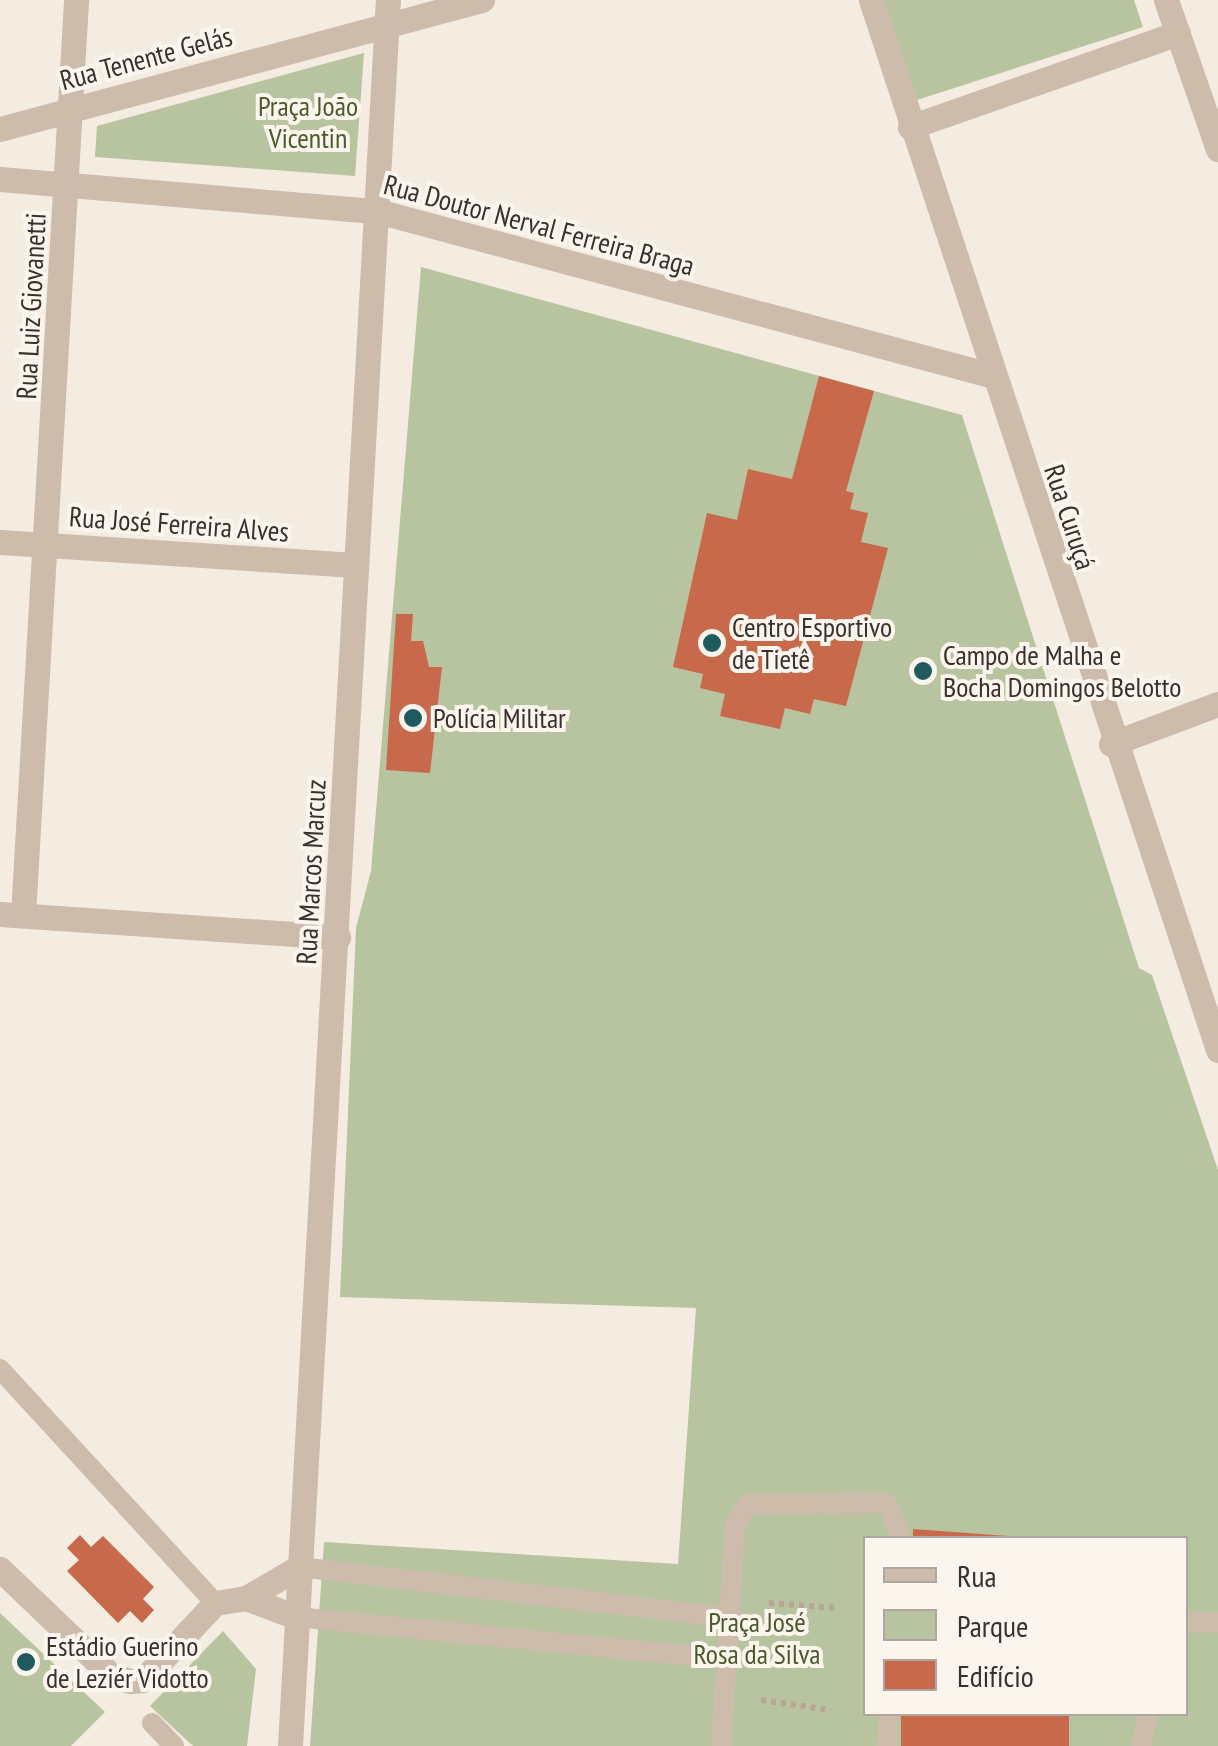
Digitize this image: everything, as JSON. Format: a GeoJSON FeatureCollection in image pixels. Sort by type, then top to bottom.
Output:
{"type":"FeatureCollection","features":[{"type":"Feature","properties":{"kind":"street","name":"Rua Luiz Giovanetti"},"geometry":{"type":"LineString","coordinates":[[12,914],[48,546],[76,0]]}},
{"type":"Feature","properties":{"kind":"street","name":"Rua Tenente Gelás"},"geometry":{"type":"LineString","coordinates":[[0,129],[387,13],[482,0]]}},
{"type":"Feature","properties":{"kind":"street","name":"Rua Curuçá"},"geometry":{"type":"LineString","coordinates":[[871,0],[1111,744],[1218,1050]]}},
{"type":"Feature","properties":{"kind":"street"},"geometry":{"type":"LineString","coordinates":[[1166,0],[1218,149]]}},
{"type":"Feature","properties":{"kind":"street","name":"Rua Marcos Marcuz"},"geometry":{"type":"LineString","coordinates":[[290,1746],[387,13]]}},
{"type":"Feature","properties":{"kind":"street"},"geometry":{"type":"LineString","coordinates":[[910,127],[1178,34]]}},
{"type":"Feature","properties":{"kind":"street","name":"Rua Doutor Nerval Ferreira Braga"},"geometry":{"type":"LineString","coordinates":[[0,179],[377,211],[994,376]]}},
{"type":"Feature","properties":{"kind":"street","name":"Rua José Ferreira Alves"},"geometry":{"type":"LineString","coordinates":[[0,542],[354,565]]}},
{"type":"Feature","properties":{"kind":"street"},"geometry":{"type":"LineString","coordinates":[[1111,744],[1218,704]]}},
{"type":"Feature","properties":{"kind":"street"},"geometry":{"type":"LineString","coordinates":[[12,914],[338,937]]}},
{"type":"Feature","properties":{"kind":"street"},"geometry":{"type":"LineString","coordinates":[[0,1568],[111,1675],[143,1680],[215,1603],[246,1598],[298,1568]]}},
{"type":"Feature","properties":{"kind":"street"},"geometry":{"type":"LineString","coordinates":[[246,1598],[296,1617]]}},
{"type":"Feature","properties":{"kind":"lane"},"geometry":{"type":"LineString","coordinates":[[0,1369],[215,1603]]}},
{"type":"Feature","properties":{"kind":"lane"},"geometry":{"type":"LineString","coordinates":[[721,1746],[733,1618],[735,1525],[747,1504],[887,1503],[899,1536]]}},
{"type":"Feature","properties":{"kind":"lane"},"geometry":{"type":"LineString","coordinates":[[298,1568],[733,1618]]}},
{"type":"Feature","properties":{"kind":"lane"},"geometry":{"type":"LineString","coordinates":[[296,1617],[730,1660]]}},
{"type":"Feature","properties":{"kind":"lane"},"geometry":{"type":"LineString","coordinates":[[1188,1622],[1218,1623]]}},
{"type":"Feature","properties":{"kind":"lane"},"geometry":{"type":"LineString","coordinates":[[887,1746],[888,1716]]}},
{"type":"Feature","properties":{"kind":"lane"},"geometry":{"type":"LineString","coordinates":[[1142,1746],[1148,1716]]}},
{"type":"Feature","properties":{"kind":"lane"},"geometry":{"type":"LineString","coordinates":[[152,1722],[174,1746]]}},
{"type":"Feature","properties":{"kind":"path"},"geometry":{"type":"LineString","coordinates":[[769,1603],[837,1608]]}},
{"type":"Feature","properties":{"kind":"path"},"geometry":{"type":"LineString","coordinates":[[761,1700],[830,1710]]}},
{"type":"Feature","properties":{"kind":"green space"},"geometry":{"type":"Polygon","coordinates":[[[882,0],[1134,0],[1143,27],[917,100],[882,0]]]}},
{"type":"Feature","properties":{"kind":"green space","name":"Praça João Vicentin"},"geometry":{"type":"Polygon","coordinates":[[[364,53],[355,176],[95,157],[97,126],[364,53]]]}},
{"type":"Feature","properties":{"kind":"green space","name":"Centro Esportivo de Tietê"},"geometry":{"type":"Polygon","coordinates":[[[421,267],[962,415],[1139,968],[1152,975],[1218,1170],[1218,1746],[310,1746],[324,1542],[678,1564],[696,1308],[340,1297],[356,928],[371,871],[421,267]]]}},
{"type":"Feature","properties":{"kind":"green space","name":"Estádio Guerino de Leziér Vidotto"},"geometry":{"type":"Polygon","coordinates":[[[0,1613],[105,1712],[71,1746],[0,1746],[0,1613]]]}},
{"type":"Feature","properties":{"kind":"green space"},"geometry":{"type":"Polygon","coordinates":[[[223,1631],[256,1669],[247,1746],[193,1746],[150,1706],[223,1631]]]}},
{"type":"Feature","properties":{"kind":"building"},"geometry":{"type":"Polygon","coordinates":[[[819,376],[874,391],[846,491],[854,493],[850,509],[868,513],[861,542],[888,548],[846,706],[814,699],[810,714],[785,708],[780,729],[720,716],[725,694],[700,688],[703,674],[673,667],[707,513],[737,520],[748,469],[792,479],[819,376]]]}},
{"type":"Feature","properties":{"kind":"building","name":"Polícia Militar"},"geometry":{"type":"Polygon","coordinates":[[[396,614],[413,614],[411,641],[423,641],[429,667],[442,667],[430,773],[386,770],[396,614]]]}},
{"type":"Feature","properties":{"kind":"building"},"geometry":{"type":"Polygon","coordinates":[[[913,1529],[1008,1536],[913,1536],[913,1529]]]}},
{"type":"Feature","properties":{"kind":"building"},"geometry":{"type":"Polygon","coordinates":[[[80,1535],[91,1547],[103,1536],[154,1587],[143,1599],[154,1610],[142,1623],[130,1611],[118,1623],[67,1571],[79,1560],[67,1548],[80,1535]]]}},
{"type":"Feature","properties":{"kind":"building"},"geometry":{"type":"Polygon","coordinates":[[[901,1716],[1069,1716],[1069,1746],[901,1746],[901,1716]]]}},
{"type":"Feature","properties":{"kind":"place","name":"Centro Esportivo de Tietê"},"geometry":{"type":"Point","coordinates":[712,643]}},
{"type":"Feature","properties":{"kind":"place","name":"Campo de Malha e Bocha Domingos Belotto"},"geometry":{"type":"Point","coordinates":[923,671]}},
{"type":"Feature","properties":{"kind":"place","name":"Polícia Militar"},"geometry":{"type":"Point","coordinates":[413,718]}},
{"type":"Feature","properties":{"kind":"place","name":"Estádio Guerino de Leziér Vidotto"},"geometry":{"type":"Point","coordinates":[26,1662]}},
{"type":"Feature","properties":{"kind":"park label","name":"Praça José Rosa da Silva"},"geometry":{"type":"Point","coordinates":[757,1638]}}]}
